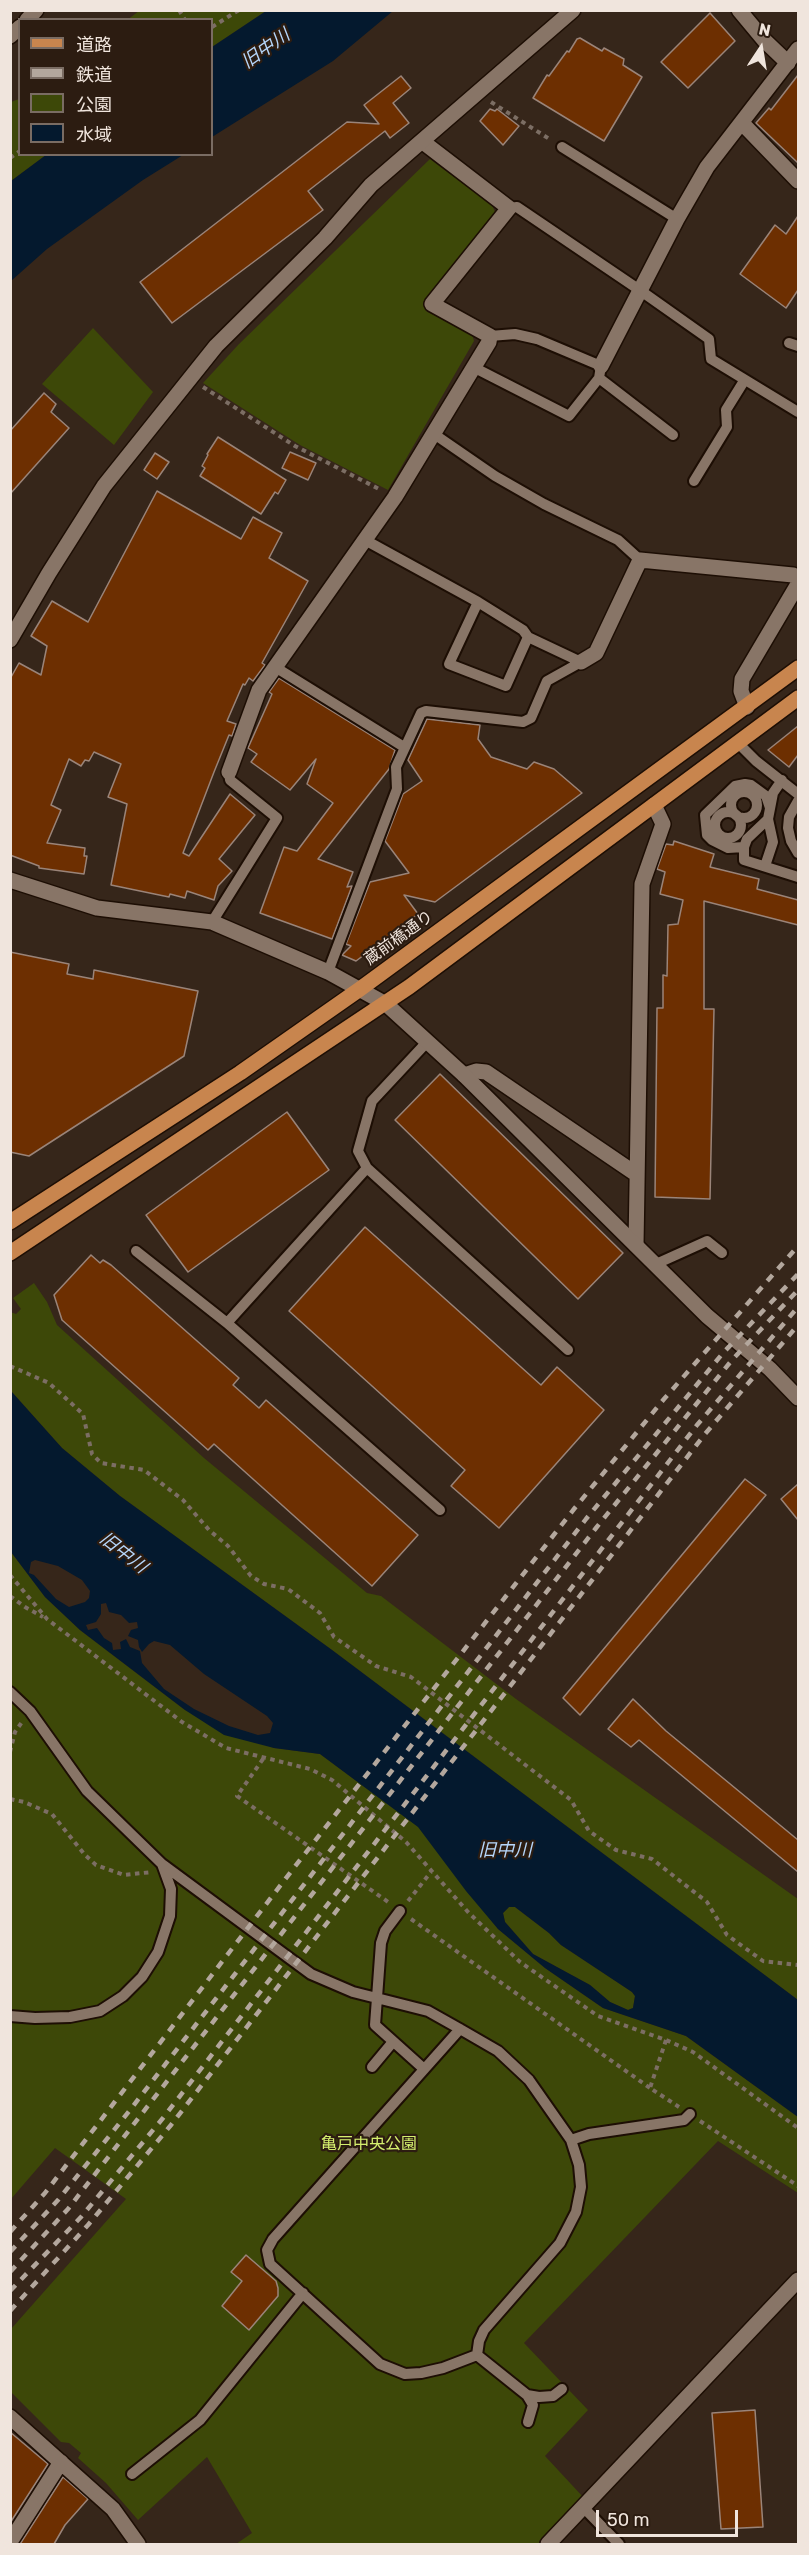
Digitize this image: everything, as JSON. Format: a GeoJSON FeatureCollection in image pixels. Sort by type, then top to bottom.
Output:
{"type":"FeatureCollection","features":[{"type":"Feature","properties":{"kind":"main road","name":"蔵前橋通り"},"geometry":{"type":"LineString","coordinates":[[10,1222],[240,1072],[360,989],[798,668]]}},
{"type":"Feature","properties":{"kind":"main road"},"geometry":{"type":"LineString","coordinates":[[10,1253],[386,1004],[798,698]]}},
{"type":"Feature","properties":{"kind":"street"},"geometry":{"type":"LineString","coordinates":[[10,640],[104,486],[188,378],[216,346],[325,238],[371,185],[573,10]]}},
{"type":"Feature","properties":{"kind":"street"},"geometry":{"type":"LineString","coordinates":[[739,10],[764,40],[788,63]]}},
{"type":"Feature","properties":{"kind":"street"},"geometry":{"type":"LineString","coordinates":[[600,372],[677,219],[707,168],[798,49]]}},
{"type":"Feature","properties":{"kind":"street"},"geometry":{"type":"LineString","coordinates":[[741,123],[798,181]]}},
{"type":"Feature","properties":{"kind":"street"},"geometry":{"type":"LineString","coordinates":[[229,772],[259,690],[395,497],[489,342],[490,336],[432,304],[509,208],[423,142]]}},
{"type":"Feature","properties":{"kind":"street"},"geometry":{"type":"LineString","coordinates":[[581,662],[596,653],[640,560],[793,575],[798,578]]}},
{"type":"Feature","properties":{"kind":"street"},"geometry":{"type":"LineString","coordinates":[[747,706],[741,691],[742,679],[798,584]]}},
{"type":"Feature","properties":{"kind":"street"},"geometry":{"type":"LineString","coordinates":[[636,1245],[642,884],[663,824],[654,805]]}},
{"type":"Feature","properties":{"kind":"street"},"geometry":{"type":"LineString","coordinates":[[10,880],[98,908],[212,922],[328,972],[386,1004],[464,1075],[707,1316],[770,1369],[798,1398]]}},
{"type":"Feature","properties":{"kind":"street"},"geometry":{"type":"LineString","coordinates":[[464,1075],[486,1071],[636,1174]]}},
{"type":"Feature","properties":{"kind":"street"},"geometry":{"type":"LineString","coordinates":[[548,2544],[798,2280]]}},
{"type":"Feature","properties":{"kind":"street"},"geometry":{"type":"LineString","coordinates":[[10,2417],[113,2509],[138,2544]]}},
{"type":"Feature","properties":{"kind":"street"},"geometry":{"type":"LineString","coordinates":[[10,2542],[61,2462]]}},
{"type":"Feature","properties":{"kind":"lane"},"geometry":{"type":"LineString","coordinates":[[562,147],[677,219]]}},
{"type":"Feature","properties":{"kind":"lane"},"geometry":{"type":"LineString","coordinates":[[509,208],[517,207],[641,291],[709,339],[711,359],[798,412]]}},
{"type":"Feature","properties":{"kind":"lane"},"geometry":{"type":"LineString","coordinates":[[490,336],[515,334],[537,339],[600,372],[673,435]]}},
{"type":"Feature","properties":{"kind":"lane"},"geometry":{"type":"LineString","coordinates":[[475,368],[569,416],[600,372]]}},
{"type":"Feature","properties":{"kind":"lane"},"geometry":{"type":"LineString","coordinates":[[694,481],[728,427],[726,410],[744,381]]}},
{"type":"Feature","properties":{"kind":"lane"},"geometry":{"type":"LineString","coordinates":[[434,434],[495,476],[544,504],[618,540],[640,560]]}},
{"type":"Feature","properties":{"kind":"lane"},"geometry":{"type":"LineString","coordinates":[[365,540],[456,592],[478,602],[523,630],[528,637],[581,662]]}},
{"type":"Feature","properties":{"kind":"lane"},"geometry":{"type":"LineString","coordinates":[[478,602],[449,664],[506,686],[528,637]]}},
{"type":"Feature","properties":{"kind":"lane"},"geometry":{"type":"LineString","coordinates":[[328,972],[397,789],[396,767],[421,713],[426,711],[523,722],[531,718],[547,681],[581,662]]}},
{"type":"Feature","properties":{"kind":"lane"},"geometry":{"type":"LineString","coordinates":[[275,667],[405,747]]}},
{"type":"Feature","properties":{"kind":"lane"},"geometry":{"type":"LineString","coordinates":[[738,743],[756,761],[798,794]]}},
{"type":"Feature","properties":{"kind":"lane"},"geometry":{"type":"LineString","coordinates":[[212,922],[277,818],[230,780],[229,772]]}},
{"type":"Feature","properties":{"kind":"lane"},"geometry":{"type":"LineString","coordinates":[[782,780],[773,793],[766,821],[747,839],[744,847],[744,860],[798,877]]}},
{"type":"Feature","properties":{"kind":"lane"},"geometry":{"type":"LineString","coordinates":[[744,847],[728,848],[707,835],[705,815],[709,809],[735,786],[744,784],[751,785],[766,796],[770,808]]}},
{"type":"Feature","properties":{"kind":"lane"},"geometry":{"type":"LineString","coordinates":[[736,815],[732,811],[731,802],[735,796],[742,792],[752,795],[757,807],[753,815],[745,818],[736,815],[726,813],[717,818],[716,831],[721,836],[729,838],[739,832],[741,823],[736,815]]}},
{"type":"Feature","properties":{"kind":"lane"},"geometry":{"type":"LineString","coordinates":[[798,801],[789,817],[791,841],[798,853]]}},
{"type":"Feature","properties":{"kind":"lane"},"geometry":{"type":"LineString","coordinates":[[709,809],[717,818]]}},
{"type":"Feature","properties":{"kind":"lane"},"geometry":{"type":"LineString","coordinates":[[753,815],[766,821],[773,842],[765,866]]}},
{"type":"Feature","properties":{"kind":"lane"},"geometry":{"type":"LineString","coordinates":[[773,842],[791,841]]}},
{"type":"Feature","properties":{"kind":"lane"},"geometry":{"type":"LineString","coordinates":[[428,1041],[372,1101],[358,1151],[367,1168],[568,1350]]}},
{"type":"Feature","properties":{"kind":"lane"},"geometry":{"type":"LineString","coordinates":[[226,1323],[367,1168]]}},
{"type":"Feature","properties":{"kind":"lane"},"geometry":{"type":"LineString","coordinates":[[656,1264],[707,1241],[722,1253]]}},
{"type":"Feature","properties":{"kind":"lane"},"geometry":{"type":"LineString","coordinates":[[136,1251],[226,1323],[440,1510]]}},
{"type":"Feature","properties":{"kind":"lane"},"geometry":{"type":"LineString","coordinates":[[10,1692],[30,1711],[87,1791],[162,1864],[310,1974],[353,1992],[428,2011],[498,2051],[529,2080],[571,2140],[579,2165],[581,2187],[576,2212],[560,2243],[484,2330],[479,2340],[477,2355]]}},
{"type":"Feature","properties":{"kind":"lane"},"geometry":{"type":"LineString","coordinates":[[10,2016],[70,2017],[100,2011],[123,1996],[141,1977],[158,1953],[170,1916],[171,1889],[162,1864]]}},
{"type":"Feature","properties":{"kind":"lane"},"geometry":{"type":"LineString","coordinates":[[400,1911],[385,1931],[381,1943],[375,2025],[392,2043],[424,2069]]}},
{"type":"Feature","properties":{"kind":"lane"},"geometry":{"type":"LineString","coordinates":[[460,2029],[273,2239],[267,2250],[270,2264],[380,2364],[405,2374],[421,2373],[443,2368],[477,2355]]}},
{"type":"Feature","properties":{"kind":"lane"},"geometry":{"type":"LineString","coordinates":[[372,2067],[392,2043]]}},
{"type":"Feature","properties":{"kind":"lane"},"geometry":{"type":"LineString","coordinates":[[571,2140],[589,2134],[684,2120],[690,2114]]}},
{"type":"Feature","properties":{"kind":"lane"},"geometry":{"type":"LineString","coordinates":[[132,2474],[200,2420],[303,2293]]}},
{"type":"Feature","properties":{"kind":"lane"},"geometry":{"type":"LineString","coordinates":[[477,2355],[527,2395],[533,2405],[528,2422]]}},
{"type":"Feature","properties":{"kind":"lane"},"geometry":{"type":"LineString","coordinates":[[527,2395],[553,2396],[562,2389]]}},
{"type":"Feature","properties":{"kind":"lane"},"geometry":{"type":"LineString","coordinates":[[584,2508],[619,2544]]}},
{"type":"Feature","properties":{"kind":"path"},"geometry":{"type":"LineString","coordinates":[[213,26],[239,10]]}},
{"type":"Feature","properties":{"kind":"path"},"geometry":{"type":"LineString","coordinates":[[478,94],[562,147]]}},
{"type":"Feature","properties":{"kind":"path"},"geometry":{"type":"LineString","coordinates":[[188,378],[295,446],[395,497]]}},
{"type":"Feature","properties":{"kind":"path"},"geometry":{"type":"LineString","coordinates":[[10,1366],[49,1383],[83,1414],[92,1454],[101,1463],[144,1470],[183,1500],[209,1530],[228,1546],[251,1576],[264,1584],[288,1589],[321,1613],[334,1637],[376,1666],[411,1677],[571,1800],[589,1831],[615,1850],[652,1859],[708,1902],[727,1935],[763,1961],[798,1965]]}},
{"type":"Feature","properties":{"kind":"path"},"geometry":{"type":"LineString","coordinates":[[10,1575],[47,1618],[182,1722],[225,1748],[310,1769],[332,1780],[406,1842],[468,1912],[520,1962],[598,2016],[693,2052],[798,2128]]}},
{"type":"Feature","properties":{"kind":"path"},"geometry":{"type":"LineString","coordinates":[[10,1596],[25,1608],[47,1618]]}},
{"type":"Feature","properties":{"kind":"path"},"geometry":{"type":"LineString","coordinates":[[10,1752],[15,1732],[30,1711]]}},
{"type":"Feature","properties":{"kind":"path"},"geometry":{"type":"LineString","coordinates":[[263,1759],[237,1796],[650,2088],[798,2186]]}},
{"type":"Feature","properties":{"kind":"path"},"geometry":{"type":"LineString","coordinates":[[10,1799],[24,1802],[52,1814],[84,1855],[96,1865],[109,1871],[124,1875],[150,1873],[162,1864]]}},
{"type":"Feature","properties":{"kind":"path"},"geometry":{"type":"LineString","coordinates":[[420,1887],[431,1872]]}},
{"type":"Feature","properties":{"kind":"path"},"geometry":{"type":"LineString","coordinates":[[650,2088],[666,2040]]}},
{"type":"Feature","properties":{"kind":"green space"},"geometry":{"type":"Polygon","coordinates":[[[139,11],[266,11],[213,46],[213,18],[130,18],[139,11]]]}},
{"type":"Feature","properties":{"kind":"green space"},"geometry":{"type":"Polygon","coordinates":[[[18,99],[18,156],[45,156],[11,181],[11,102],[18,99]]]}},
{"type":"Feature","properties":{"kind":"green space"},"geometry":{"type":"Polygon","coordinates":[[[430,159],[492,205],[495,212],[425,300],[426,311],[472,334],[474,341],[388,490],[300,445],[203,383],[239,344],[430,159]]]}},
{"type":"Feature","properties":{"kind":"green space"},"geometry":{"type":"Polygon","coordinates":[[[93,328],[153,392],[114,445],[42,384],[93,328]]]}},
{"type":"Feature","properties":{"kind":"green space"},"geometry":{"type":"Polygon","coordinates":[[[34,1283],[47,1302],[57,1325],[204,1458],[367,1593],[381,1596],[516,1699],[798,1899],[798,2000],[332,1650],[120,1496],[62,1448],[11,1391],[10,1312],[16,1314],[21,1309],[13,1298],[34,1283]]]}},
{"type":"Feature","properties":{"kind":"green space","name":"亀戸中央公園"},"geometry":{"type":"Polygon","coordinates":[[[11,1552],[45,1597],[80,1630],[185,1710],[274,1748],[320,1754],[419,1827],[498,1929],[545,1968],[603,2008],[686,2036],[798,2117],[798,2193],[718,2141],[524,2343],[588,2410],[545,2456],[584,2498],[538,2544],[236,2544],[252,2533],[207,2457],[138,2520],[106,2483],[78,2458],[81,2453],[69,2443],[61,2442],[10,2391],[11,2329],[126,2199],[55,2148],[11,2199],[11,1552]]]}},
{"type":"Feature","properties":{"kind":"green space"},"geometry":{"type":"Polygon","coordinates":[[[509,1907],[515,1907],[561,1945],[632,1992],[635,1996],[633,2008],[628,2010],[610,2002],[590,1985],[533,1954],[505,1922],[503,1913],[509,1907]]]}},
{"type":"Feature","properties":{"kind":"water","name":"旧中川"},"geometry":{"type":"Polygon","coordinates":[[[266,11],[393,11],[333,61],[213,136],[213,46],[266,11]]]}},
{"type":"Feature","properties":{"kind":"water"},"geometry":{"type":"Polygon","coordinates":[[[45,156],[181,156],[143,180],[47,249],[11,281],[11,181],[45,156]]]}},
{"type":"Feature","properties":{"kind":"water","name":"旧中川"},"geometry":{"type":"Polygon","coordinates":[[[11,1391],[62,1448],[120,1496],[332,1650],[798,2000],[798,2117],[686,2036],[603,2008],[545,1968],[498,1929],[418,1827],[320,1754],[274,1748],[224,1735],[185,1710],[80,1630],[45,1597],[11,1552],[11,1391]],[[35,1560],[31,1562],[29,1573],[34,1575],[56,1599],[69,1607],[85,1602],[89,1598],[90,1591],[82,1580],[58,1566],[35,1560]],[[106,1603],[101,1604],[101,1614],[96,1622],[86,1625],[88,1630],[97,1628],[104,1638],[112,1643],[113,1650],[121,1649],[120,1642],[126,1639],[130,1647],[140,1651],[142,1663],[164,1689],[194,1709],[229,1726],[258,1735],[270,1733],[273,1723],[267,1716],[204,1674],[170,1645],[154,1641],[142,1652],[138,1640],[128,1636],[131,1630],[138,1628],[137,1622],[129,1623],[121,1615],[109,1612],[106,1603]],[[509,1907],[503,1913],[505,1922],[533,1954],[590,1985],[610,2002],[628,2010],[633,2008],[635,1996],[632,1992],[561,1945],[515,1907],[509,1907]]]}},
{"type":"Feature","properties":{"kind":"building"},"geometry":{"type":"Polygon","coordinates":[[[710,13],[735,41],[688,88],[661,62],[710,13]]]}},
{"type":"Feature","properties":{"kind":"building"},"geometry":{"type":"Polygon","coordinates":[[[580,38],[602,51],[604,48],[624,59],[623,65],[642,77],[604,141],[533,98],[547,75],[549,76],[567,51],[569,52],[580,38]]]}},
{"type":"Feature","properties":{"kind":"building"},"geometry":{"type":"Polygon","coordinates":[[[798,75],[798,163],[756,123],[769,108],[771,110],[798,75]]]}},
{"type":"Feature","properties":{"kind":"building"},"geometry":{"type":"Polygon","coordinates":[[[401,76],[411,88],[393,103],[409,123],[390,138],[385,131],[308,191],[323,210],[172,323],[140,282],[347,122],[379,124],[364,105],[401,76]]]}},
{"type":"Feature","properties":{"kind":"building"},"geometry":{"type":"Polygon","coordinates":[[[490,109],[495,111],[497,109],[519,126],[503,145],[480,121],[490,109]]]}},
{"type":"Feature","properties":{"kind":"building"},"geometry":{"type":"Polygon","coordinates":[[[798,216],[798,290],[786,308],[740,274],[775,225],[786,234],[798,216]]]}},
{"type":"Feature","properties":{"kind":"building"},"geometry":{"type":"Polygon","coordinates":[[[44,393],[56,404],[51,412],[69,428],[10,494],[10,431],[44,393]]]}},
{"type":"Feature","properties":{"kind":"building"},"geometry":{"type":"Polygon","coordinates":[[[218,437],[286,480],[278,494],[275,492],[261,514],[200,476],[205,468],[202,466],[207,454],[218,437]]]}},
{"type":"Feature","properties":{"kind":"building"},"geometry":{"type":"Polygon","coordinates":[[[290,452],[316,463],[308,480],[282,468],[290,452]]]}},
{"type":"Feature","properties":{"kind":"building"},"geometry":{"type":"Polygon","coordinates":[[[155,453],[169,462],[157,479],[144,470],[155,453]]]}},
{"type":"Feature","properties":{"kind":"building"},"geometry":{"type":"Polygon","coordinates":[[[157,491],[241,539],[253,517],[282,533],[269,558],[308,581],[262,663],[265,665],[253,681],[249,678],[245,685],[243,684],[227,721],[236,724],[232,736],[229,735],[183,853],[189,856],[230,794],[255,815],[219,859],[232,871],[218,886],[214,900],[187,891],[185,898],[170,894],[169,897],[111,885],[127,804],[108,797],[121,764],[94,752],[89,761],[85,760],[81,766],[69,759],[51,805],[61,810],[47,843],[85,848],[84,856],[87,856],[84,874],[39,868],[39,866],[10,855],[10,679],[19,663],[41,675],[47,646],[31,636],[52,601],[88,622],[157,491]]]}},
{"type":"Feature","properties":{"kind":"building"},"geometry":{"type":"Polygon","coordinates":[[[279,678],[395,750],[389,769],[318,859],[353,872],[347,887],[352,886],[332,939],[260,913],[284,847],[297,851],[333,803],[307,784],[316,759],[290,790],[251,762],[257,754],[248,748],[272,694],[269,692],[279,678]]]}},
{"type":"Feature","properties":{"kind":"building"},"geometry":{"type":"Polygon","coordinates":[[[427,719],[480,725],[478,739],[491,757],[527,769],[534,762],[554,769],[582,793],[435,902],[404,895],[418,914],[356,961],[342,955],[351,946],[346,944],[370,882],[409,873],[385,841],[403,794],[422,781],[408,760],[427,719]]]}},
{"type":"Feature","properties":{"kind":"building"},"geometry":{"type":"Polygon","coordinates":[[[798,726],[798,755],[789,767],[768,750],[798,726]]]}},
{"type":"Feature","properties":{"kind":"building"},"geometry":{"type":"Polygon","coordinates":[[[674,841],[714,854],[710,867],[759,879],[757,889],[798,900],[798,925],[704,901],[704,1009],[714,1009],[710,1199],[655,1197],[657,1008],[663,1008],[663,975],[667,976],[668,925],[678,924],[683,900],[660,894],[665,872],[657,869],[666,844],[673,845],[674,841]]]}},
{"type":"Feature","properties":{"kind":"building"},"geometry":{"type":"Polygon","coordinates":[[[10,952],[69,964],[67,974],[93,979],[94,970],[198,991],[184,1056],[29,1156],[10,1152],[10,952]]]}},
{"type":"Feature","properties":{"kind":"building"},"geometry":{"type":"Polygon","coordinates":[[[440,1074],[623,1253],[578,1299],[395,1120],[440,1074]]]}},
{"type":"Feature","properties":{"kind":"building"},"geometry":{"type":"Polygon","coordinates":[[[287,1112],[329,1170],[188,1272],[146,1215],[287,1112]]]}},
{"type":"Feature","properties":{"kind":"building"},"geometry":{"type":"Polygon","coordinates":[[[365,1227],[541,1385],[557,1367],[604,1410],[499,1528],[451,1486],[465,1470],[289,1311],[365,1227]]]}},
{"type":"Feature","properties":{"kind":"building"},"geometry":{"type":"Polygon","coordinates":[[[91,1255],[100,1263],[103,1260],[111,1265],[239,1378],[233,1385],[259,1408],[266,1400],[418,1535],[372,1586],[214,1444],[208,1450],[62,1320],[54,1295],[91,1255]]]}},
{"type":"Feature","properties":{"kind":"building"},"geometry":{"type":"Polygon","coordinates":[[[745,1479],[766,1495],[580,1715],[563,1698],[745,1479]]]}},
{"type":"Feature","properties":{"kind":"building"},"geometry":{"type":"Polygon","coordinates":[[[798,1484],[798,1520],[781,1499],[798,1484]]]}},
{"type":"Feature","properties":{"kind":"building"},"geometry":{"type":"Polygon","coordinates":[[[633,1699],[666,1731],[798,1840],[798,1872],[639,1740],[631,1747],[608,1729],[633,1699]]]}},
{"type":"Feature","properties":{"kind":"building"},"geometry":{"type":"Polygon","coordinates":[[[246,2255],[276,2281],[278,2288],[278,2296],[249,2330],[222,2306],[242,2281],[231,2272],[246,2255]]]}},
{"type":"Feature","properties":{"kind":"building"},"geometry":{"type":"Polygon","coordinates":[[[755,2410],[763,2527],[721,2529],[712,2413],[755,2410]]]}},
{"type":"Feature","properties":{"kind":"building"},"geometry":{"type":"Polygon","coordinates":[[[10,2432],[48,2464],[10,2523],[10,2432]]]}},
{"type":"Feature","properties":{"kind":"building"},"geometry":{"type":"Polygon","coordinates":[[[63,2477],[88,2499],[65,2525],[54,2544],[20,2544],[63,2477]]]}},
{"type":"Feature","properties":{"kind":"railway"},"geometry":{"type":"LineString","coordinates":[[10,2232],[45,2193],[293,1869],[574,1509],[664,1399],[798,1246]]}},
{"type":"Feature","properties":{"kind":"railway"},"geometry":{"type":"LineString","coordinates":[[10,2252],[58,2200],[130,2110],[586,1519],[723,1353],[798,1274]]}},
{"type":"Feature","properties":{"kind":"railway"},"geometry":{"type":"LineString","coordinates":[[10,2272],[68,2209],[596,1528],[732,1360],[798,1290]]}},
{"type":"Feature","properties":{"kind":"railway"},"geometry":{"type":"LineString","coordinates":[[10,2291],[81,2217],[163,2118],[697,1425],[798,1307]]}},
{"type":"Feature","properties":{"kind":"railway"},"geometry":{"type":"LineString","coordinates":[[10,2311],[88,2225],[171,2125],[705,1434],[798,1325]]}}]}
